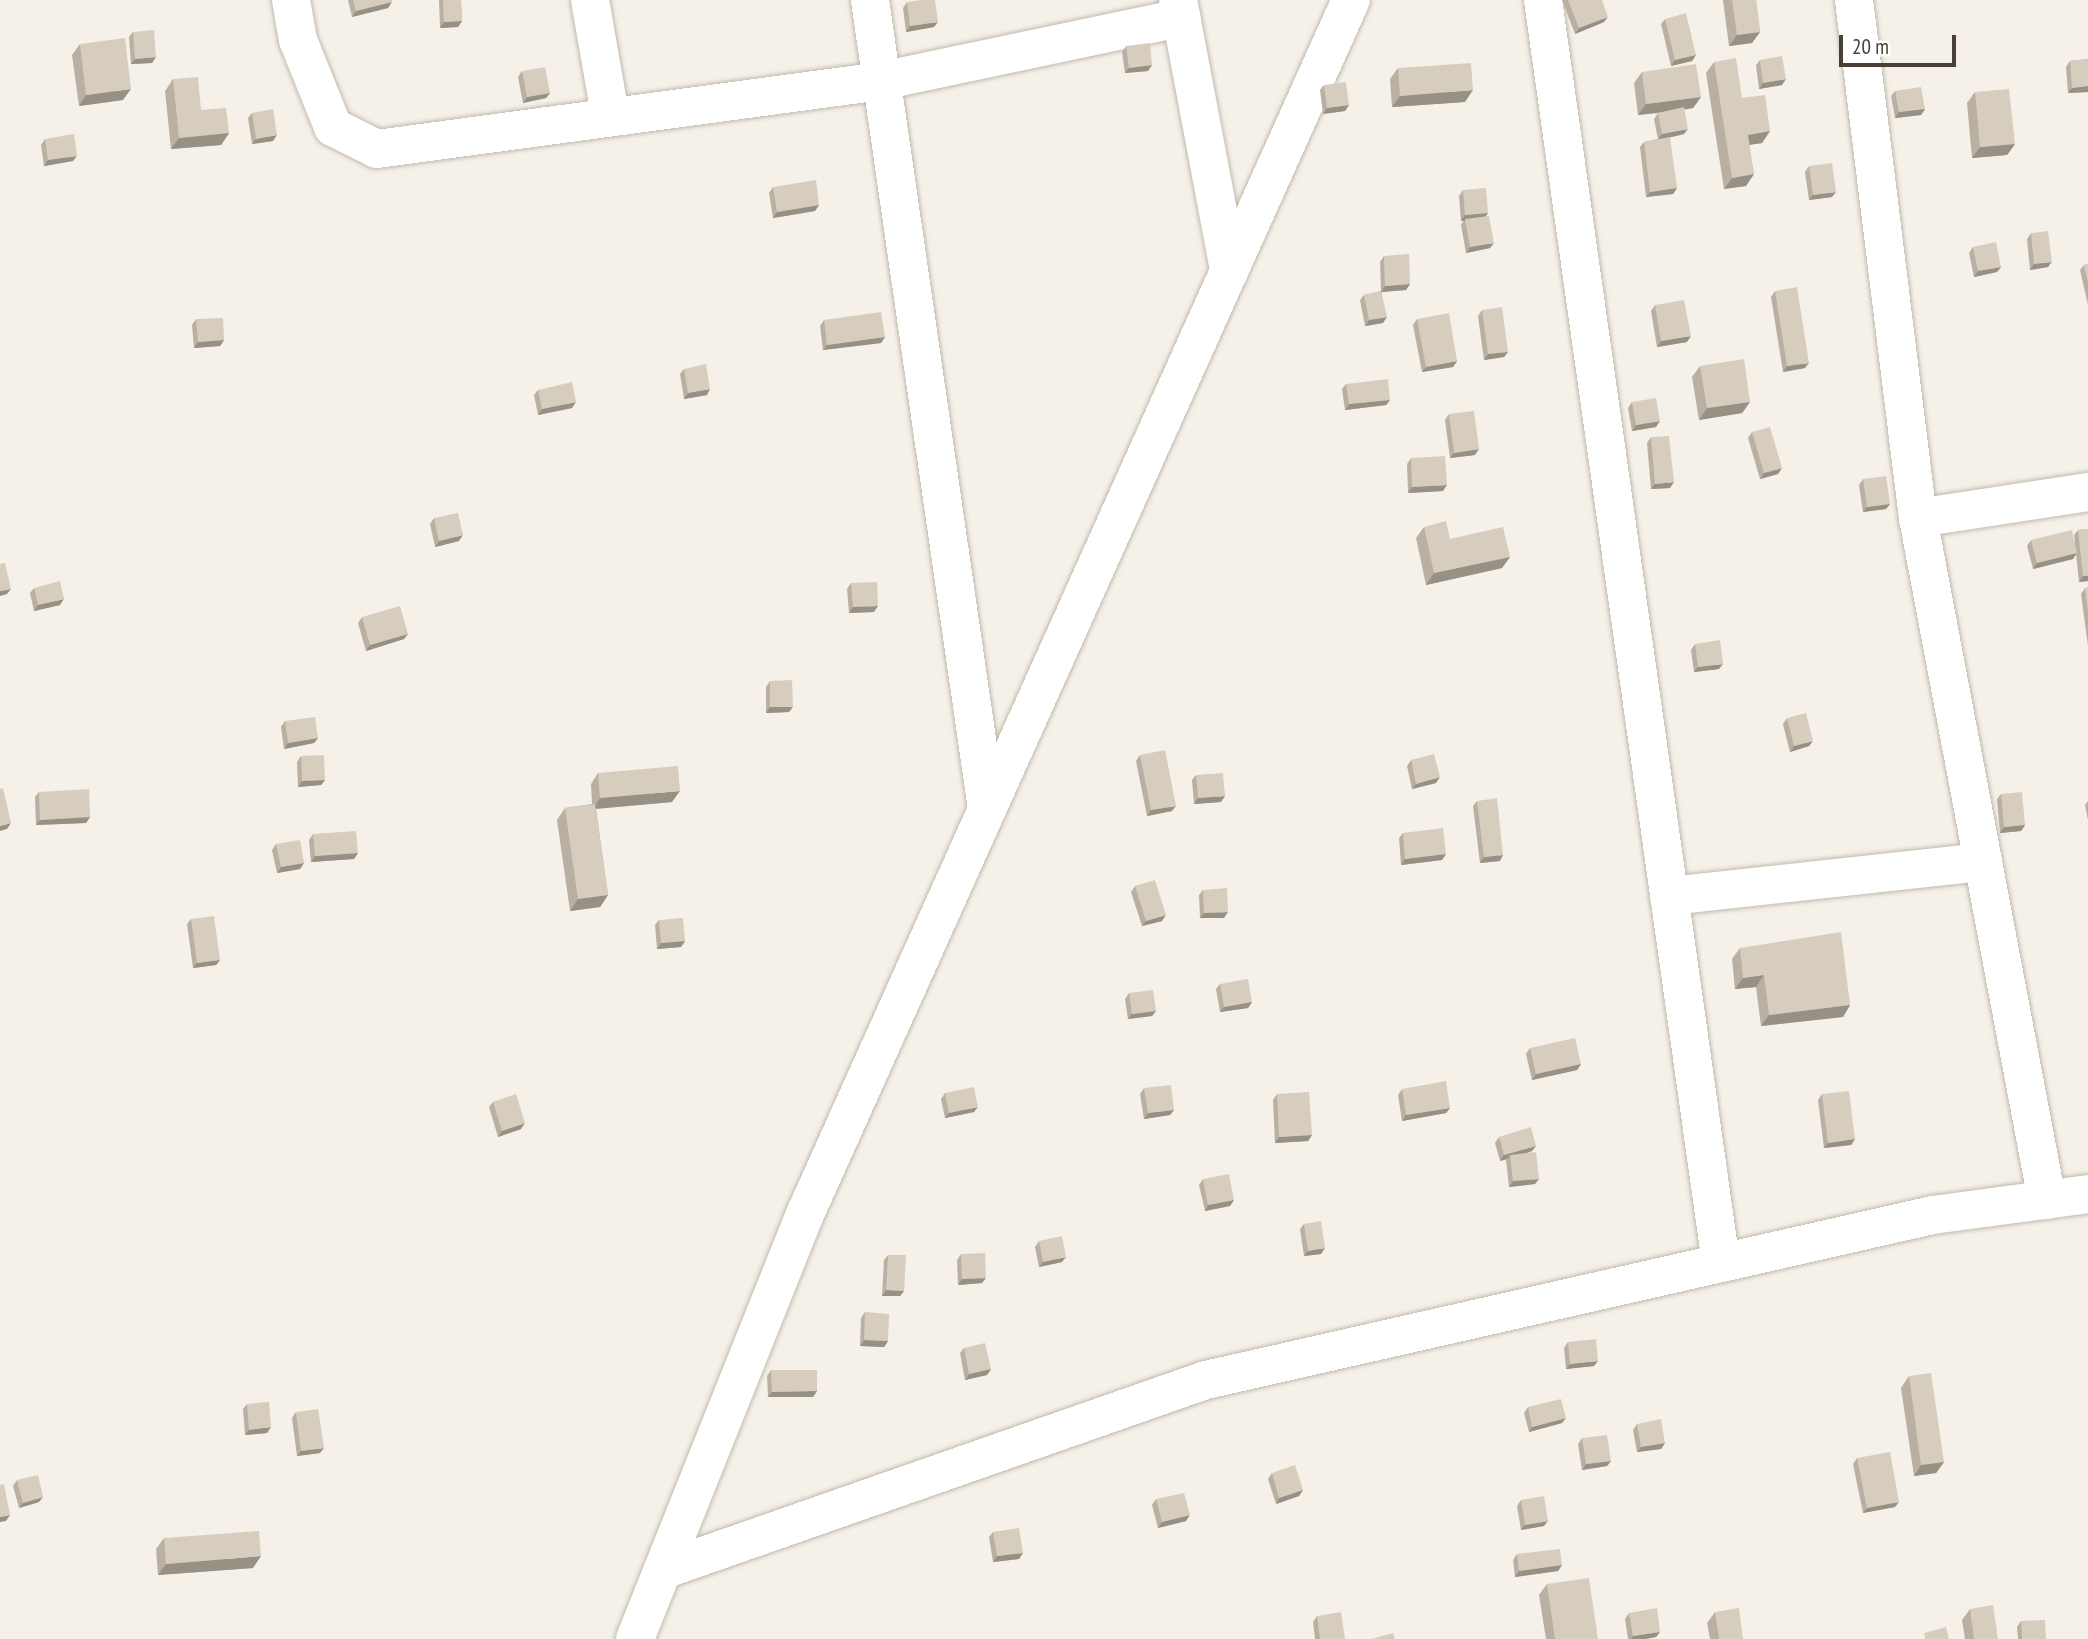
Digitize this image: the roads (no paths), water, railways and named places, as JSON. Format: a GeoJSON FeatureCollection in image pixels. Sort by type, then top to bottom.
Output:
{"type":"FeatureCollection","features":[{"type":"Feature","properties":{"kind":"street"},"geometry":{"type":"LineString","coordinates":[[291,0],[299,40],[333,127],[377,149],[610,115],[881,81],[1180,9],[1229,271]]}},
{"type":"Feature","properties":{"kind":"street"},"geometry":{"type":"LineString","coordinates":[[590,0],[610,115]]}},
{"type":"Feature","properties":{"kind":"street"},"geometry":{"type":"LineString","coordinates":[[870,0],[987,809]]}},
{"type":"Feature","properties":{"kind":"street"},"geometry":{"type":"LineString","coordinates":[[635,1639],[806,1212],[1351,0]]}},
{"type":"Feature","properties":{"kind":"street"},"geometry":{"type":"LineString","coordinates":[[1543,0],[1721,1264]]}},
{"type":"Feature","properties":{"kind":"street"},"geometry":{"type":"LineString","coordinates":[[1854,0],[1918,518],[2047,1200]]}},
{"type":"Feature","properties":{"kind":"street"},"geometry":{"type":"LineString","coordinates":[[1918,518],[2088,492]]}},
{"type":"Feature","properties":{"kind":"street"},"geometry":{"type":"LineString","coordinates":[[1669,896],[1983,862]]}},
{"type":"Feature","properties":{"kind":"street"},"geometry":{"type":"LineString","coordinates":[[663,1570],[1206,1380],[1933,1215],[2088,1194]]}}]}
